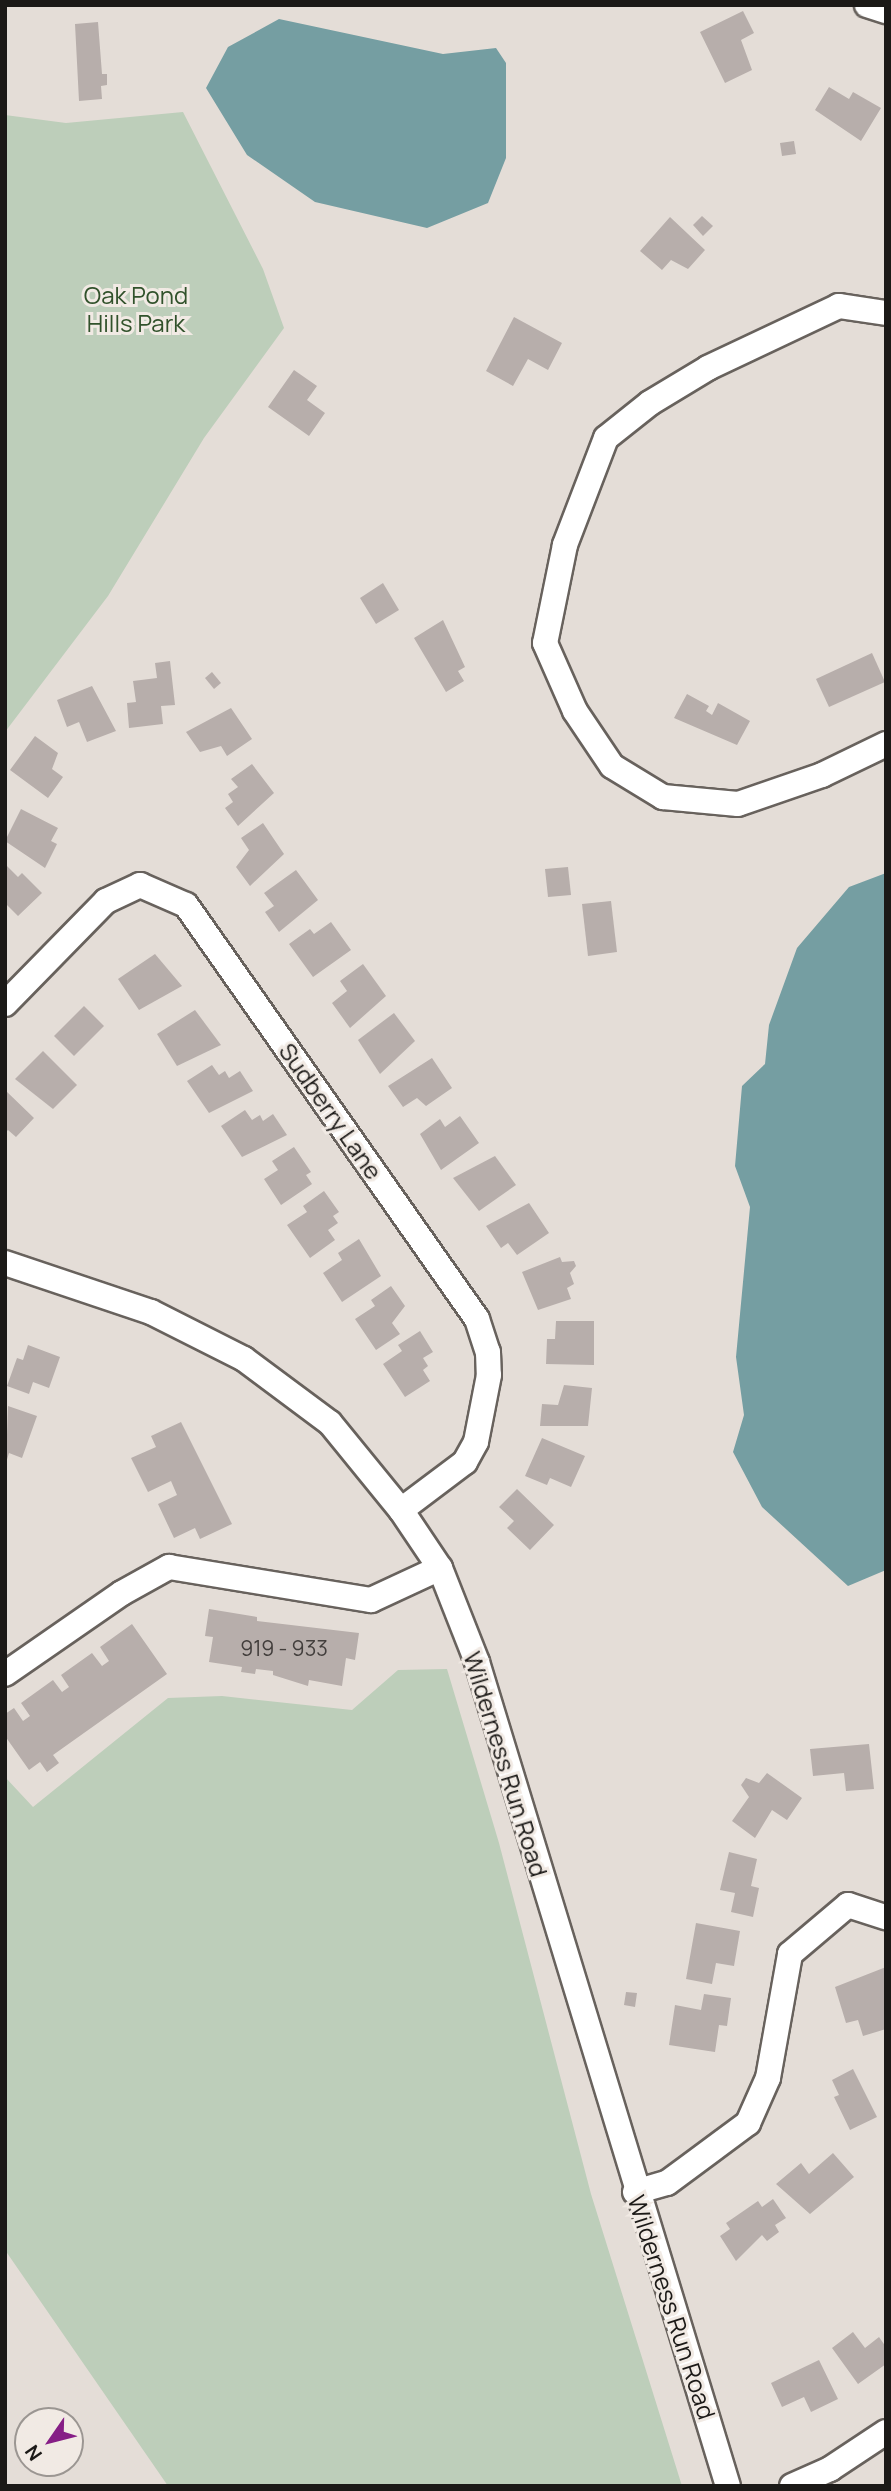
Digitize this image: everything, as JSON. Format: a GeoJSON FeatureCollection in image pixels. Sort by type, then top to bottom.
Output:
{"type":"FeatureCollection","features":[{"type":"Feature","properties":{"kind":"street"},"geometry":{"type":"LineString","coordinates":[[867,5],[886,11]]}},
{"type":"Feature","properties":{"kind":"street"},"geometry":{"type":"LineString","coordinates":[[886,313],[839,306],[708,368],[650,402],[606,438],[565,545],[544,643],[575,711],[612,766],[663,797],[738,804],[821,775],[886,744]]}},
{"type":"Feature","properties":{"kind":"street","name":"Sudberry Lane"},"geometry":{"type":"LineString","coordinates":[[5,1004],[106,901],[140,885],[186,905],[477,1319],[488,1352],[489,1375],[476,1442],[464,1462],[401,1510]]}},
{"type":"Feature","properties":{"kind":"street","name":"Wilderness Run Road"},"geometry":{"type":"LineString","coordinates":[[5,1263],[151,1311],[244,1359],[330,1423],[401,1510],[440,1568],[477,1662],[635,2192],[728,2486]]}},
{"type":"Feature","properties":{"kind":"street"},"geometry":{"type":"LineString","coordinates":[[5,1674],[122,1592],[169,1567],[371,1600],[440,1568]]}},
{"type":"Feature","properties":{"kind":"street"},"geometry":{"type":"LineString","coordinates":[[635,2192],[667,2183],[748,2123],[768,2078],[790,1954],[848,1905],[886,1917]]}},
{"type":"Feature","properties":{"kind":"street"},"geometry":{"type":"LineString","coordinates":[[792,2486],[830,2469],[886,2432]]}},
{"type":"Feature","properties":{"kind":"green space","name":"Oak Pond Hills Park"},"geometry":{"type":"Polygon","coordinates":[[[183,112],[263,269],[284,328],[204,438],[108,596],[5,732],[5,115],[66,123],[183,112]]]}},
{"type":"Feature","properties":{"kind":"green space"},"geometry":{"type":"Polygon","coordinates":[[[447,1669],[499,1843],[591,2194],[682,2486],[168,2486],[5,2250],[5,1777],[33,1807],[168,1698],[222,1696],[352,1710],[398,1670],[447,1669]]]}},
{"type":"Feature","properties":{"kind":"water"},"geometry":{"type":"Polygon","coordinates":[[[279,19],[443,54],[496,48],[506,63],[506,158],[488,203],[427,228],[315,202],[247,155],[206,88],[228,47],[279,19]]]}},
{"type":"Feature","properties":{"kind":"water"},"geometry":{"type":"Polygon","coordinates":[[[886,873],[886,1570],[848,1586],[762,1507],[733,1452],[744,1415],[736,1357],[750,1207],[735,1166],[742,1086],[765,1064],[769,1025],[797,948],[849,887],[886,873]]]}},
{"type":"Feature","properties":{"kind":"building"},"geometry":{"type":"Polygon","coordinates":[[[743,11],[754,33],[741,40],[752,70],[725,83],[700,32],[743,11]]]}},
{"type":"Feature","properties":{"kind":"building"},"geometry":{"type":"Polygon","coordinates":[[[98,22],[102,74],[107,74],[107,85],[101,86],[102,99],[79,101],[75,24],[98,22]]]}},
{"type":"Feature","properties":{"kind":"building"},"geometry":{"type":"Polygon","coordinates":[[[829,87],[849,99],[853,92],[881,108],[861,141],[815,110],[829,87]]]}},
{"type":"Feature","properties":{"kind":"building"},"geometry":{"type":"Polygon","coordinates":[[[794,141],[796,154],[782,156],[780,143],[794,141]]]}},
{"type":"Feature","properties":{"kind":"building"},"geometry":{"type":"Polygon","coordinates":[[[702,216],[713,226],[703,236],[693,225],[702,216]]]}},
{"type":"Feature","properties":{"kind":"building"},"geometry":{"type":"Polygon","coordinates":[[[670,217],[705,250],[688,269],[671,260],[662,270],[640,251],[670,217]]]}},
{"type":"Feature","properties":{"kind":"building"},"geometry":{"type":"Polygon","coordinates":[[[514,317],[562,343],[548,370],[528,359],[513,386],[486,371],[514,317]]]}},
{"type":"Feature","properties":{"kind":"building"},"geometry":{"type":"Polygon","coordinates":[[[294,370],[317,386],[307,400],[325,413],[309,436],[268,407],[294,370]]]}},
{"type":"Feature","properties":{"kind":"building"},"geometry":{"type":"Polygon","coordinates":[[[383,583],[399,610],[376,624],[360,598],[383,583]]]}},
{"type":"Feature","properties":{"kind":"building"},"geometry":{"type":"Polygon","coordinates":[[[443,620],[465,667],[458,671],[464,681],[446,692],[414,638],[443,620]]]}},
{"type":"Feature","properties":{"kind":"building"},"geometry":{"type":"Polygon","coordinates":[[[872,653],[885,682],[829,707],[816,679],[872,653]]]}},
{"type":"Feature","properties":{"kind":"building"},"geometry":{"type":"Polygon","coordinates":[[[170,661],[175,705],[161,706],[163,724],[129,728],[127,703],[136,702],[133,681],[157,678],[155,663],[170,661]]]}},
{"type":"Feature","properties":{"kind":"building"},"geometry":{"type":"Polygon","coordinates":[[[212,672],[221,683],[214,689],[205,678],[212,672]]]}},
{"type":"Feature","properties":{"kind":"building"},"geometry":{"type":"Polygon","coordinates":[[[92,686],[116,731],[87,742],[79,722],[67,727],[57,700],[92,686]]]}},
{"type":"Feature","properties":{"kind":"building"},"geometry":{"type":"Polygon","coordinates":[[[687,694],[709,706],[706,711],[712,715],[718,703],[750,721],[737,745],[674,718],[687,694]]]}},
{"type":"Feature","properties":{"kind":"building"},"geometry":{"type":"Polygon","coordinates":[[[231,708],[252,739],[227,756],[221,746],[200,752],[186,732],[231,708]]]}},
{"type":"Feature","properties":{"kind":"building"},"geometry":{"type":"Polygon","coordinates":[[[35,736],[58,753],[52,769],[63,777],[48,798],[10,770],[35,736]]]}},
{"type":"Feature","properties":{"kind":"building"},"geometry":{"type":"Polygon","coordinates":[[[252,764],[274,793],[238,826],[225,808],[233,802],[228,794],[238,787],[231,779],[252,764]]]}},
{"type":"Feature","properties":{"kind":"building"},"geometry":{"type":"Polygon","coordinates":[[[21,809],[58,828],[51,841],[57,844],[45,868],[5,841],[21,809]]]}},
{"type":"Feature","properties":{"kind":"building"},"geometry":{"type":"Polygon","coordinates":[[[263,823],[284,854],[250,886],[236,867],[249,850],[241,838],[263,823]]]}},
{"type":"Feature","properties":{"kind":"building"},"geometry":{"type":"Polygon","coordinates":[[[5,864],[18,877],[22,873],[42,893],[18,916],[5,903],[5,864]]]}},
{"type":"Feature","properties":{"kind":"building"},"geometry":{"type":"Polygon","coordinates":[[[568,867],[571,895],[548,897],[545,869],[568,867]]]}},
{"type":"Feature","properties":{"kind":"building"},"geometry":{"type":"Polygon","coordinates":[[[296,870],[318,900],[279,932],[265,912],[274,906],[264,893],[296,870]]]}},
{"type":"Feature","properties":{"kind":"building"},"geometry":{"type":"Polygon","coordinates":[[[611,901],[617,952],[588,956],[582,904],[611,901]]]}},
{"type":"Feature","properties":{"kind":"building"},"geometry":{"type":"Polygon","coordinates":[[[331,922],[351,950],[313,977],[289,944],[310,929],[314,934],[331,922]]]}},
{"type":"Feature","properties":{"kind":"building"},"geometry":{"type":"Polygon","coordinates":[[[155,954],[182,986],[139,1010],[118,979],[155,954]]]}},
{"type":"Feature","properties":{"kind":"building"},"geometry":{"type":"Polygon","coordinates":[[[363,964],[386,996],[350,1028],[332,1003],[347,991],[340,981],[363,964]]]}},
{"type":"Feature","properties":{"kind":"building"},"geometry":{"type":"Polygon","coordinates":[[[84,1006],[104,1026],[74,1056],[54,1036],[84,1006]]]}},
{"type":"Feature","properties":{"kind":"building"},"geometry":{"type":"Polygon","coordinates":[[[195,1010],[221,1045],[177,1066],[157,1034],[195,1010]]]}},
{"type":"Feature","properties":{"kind":"building"},"geometry":{"type":"Polygon","coordinates":[[[394,1013],[415,1041],[380,1074],[358,1040],[394,1013]]]}},
{"type":"Feature","properties":{"kind":"building"},"geometry":{"type":"Polygon","coordinates":[[[43,1051],[77,1085],[53,1109],[15,1079],[43,1051]]]}},
{"type":"Feature","properties":{"kind":"building"},"geometry":{"type":"Polygon","coordinates":[[[432,1058],[452,1088],[426,1106],[417,1098],[403,1107],[388,1086],[432,1058]]]}},
{"type":"Feature","properties":{"kind":"building"},"geometry":{"type":"Polygon","coordinates":[[[212,1065],[219,1075],[225,1071],[229,1078],[240,1071],[253,1091],[209,1113],[187,1081],[212,1065]]]}},
{"type":"Feature","properties":{"kind":"building"},"geometry":{"type":"Polygon","coordinates":[[[5,1090],[34,1118],[16,1137],[8,1130],[5,1133],[5,1090]]]}},
{"type":"Feature","properties":{"kind":"building"},"geometry":{"type":"Polygon","coordinates":[[[245,1110],[252,1120],[260,1115],[263,1121],[273,1114],[287,1135],[242,1157],[221,1126],[245,1110]]]}},
{"type":"Feature","properties":{"kind":"building"},"geometry":{"type":"Polygon","coordinates":[[[460,1116],[479,1143],[441,1170],[420,1134],[440,1119],[445,1127],[460,1116]]]}},
{"type":"Feature","properties":{"kind":"building"},"geometry":{"type":"Polygon","coordinates":[[[294,1147],[311,1172],[306,1175],[312,1184],[281,1205],[264,1179],[278,1170],[272,1161],[294,1147]]]}},
{"type":"Feature","properties":{"kind":"building"},"geometry":{"type":"Polygon","coordinates":[[[495,1156],[516,1185],[479,1211],[453,1178],[495,1156]]]}},
{"type":"Feature","properties":{"kind":"building"},"geometry":{"type":"Polygon","coordinates":[[[324,1191],[339,1212],[333,1216],[338,1223],[328,1230],[335,1240],[310,1258],[287,1225],[307,1212],[303,1206],[324,1191]]]}},
{"type":"Feature","properties":{"kind":"building"},"geometry":{"type":"Polygon","coordinates":[[[529,1203],[549,1233],[517,1255],[508,1243],[501,1248],[486,1226],[529,1203]]]}},
{"type":"Feature","properties":{"kind":"building"},"geometry":{"type":"Polygon","coordinates":[[[359,1239],[381,1276],[342,1302],[323,1273],[342,1260],[338,1253],[359,1239]]]}},
{"type":"Feature","properties":{"kind":"building"},"geometry":{"type":"Polygon","coordinates":[[[560,1257],[562,1262],[574,1261],[576,1266],[570,1273],[574,1284],[567,1288],[571,1299],[538,1310],[522,1272],[560,1257]]]}},
{"type":"Feature","properties":{"kind":"building"},"geometry":{"type":"Polygon","coordinates":[[[391,1286],[405,1306],[392,1323],[400,1334],[376,1350],[355,1319],[375,1306],[371,1300],[391,1286]]]}},
{"type":"Feature","properties":{"kind":"building"},"geometry":{"type":"Polygon","coordinates":[[[556,1321],[594,1321],[594,1365],[546,1364],[547,1339],[555,1339],[556,1321]]]}},
{"type":"Feature","properties":{"kind":"building"},"geometry":{"type":"Polygon","coordinates":[[[420,1331],[433,1352],[423,1358],[428,1366],[423,1370],[430,1381],[405,1397],[383,1364],[402,1351],[398,1345],[420,1331]]]}},
{"type":"Feature","properties":{"kind":"building"},"geometry":{"type":"Polygon","coordinates":[[[28,1345],[60,1357],[49,1388],[33,1382],[29,1394],[7,1386],[17,1358],[23,1360],[28,1345]]]}},
{"type":"Feature","properties":{"kind":"building"},"geometry":{"type":"Polygon","coordinates":[[[564,1385],[592,1388],[588,1426],[540,1426],[542,1404],[558,1405],[564,1385]]]}},
{"type":"Feature","properties":{"kind":"building"},"geometry":{"type":"Polygon","coordinates":[[[8,1406],[37,1416],[22,1458],[9,1453],[6,1463],[8,1406]]]}},
{"type":"Feature","properties":{"kind":"building"},"geometry":{"type":"Polygon","coordinates":[[[181,1422],[232,1524],[200,1539],[195,1528],[174,1538],[158,1504],[177,1495],[171,1481],[148,1492],[131,1458],[156,1447],[151,1436],[181,1422]]]}},
{"type":"Feature","properties":{"kind":"building"},"geometry":{"type":"Polygon","coordinates":[[[542,1438],[585,1456],[571,1487],[550,1478],[547,1485],[525,1476],[542,1438]]]}},
{"type":"Feature","properties":{"kind":"building"},"geometry":{"type":"Polygon","coordinates":[[[517,1489],[554,1525],[530,1550],[507,1528],[514,1521],[499,1507],[517,1489]]]}},
{"type":"Feature","properties":{"kind":"building"},"geometry":{"type":"Polygon","coordinates":[[[209,1609],[257,1617],[257,1621],[359,1633],[355,1660],[346,1658],[342,1686],[309,1680],[308,1686],[273,1675],[273,1671],[256,1669],[255,1674],[241,1672],[242,1667],[209,1662],[213,1637],[205,1636],[209,1609]]]}},
{"type":"Feature","properties":{"kind":"building"},"geometry":{"type":"Polygon","coordinates":[[[132,1624],[167,1674],[53,1755],[59,1763],[47,1772],[40,1762],[29,1770],[5,1736],[5,1714],[14,1708],[23,1721],[30,1716],[21,1703],[53,1680],[62,1692],[69,1687],[61,1675],[92,1653],[102,1666],[109,1661],[100,1647],[132,1624]]]}},
{"type":"Feature","properties":{"kind":"building"},"geometry":{"type":"Polygon","coordinates":[[[869,1744],[874,1789],[846,1791],[844,1773],[813,1776],[810,1749],[869,1744]]]}},
{"type":"Feature","properties":{"kind":"building"},"geometry":{"type":"Polygon","coordinates":[[[767,1773],[802,1798],[787,1820],[772,1810],[755,1838],[732,1821],[749,1797],[741,1785],[746,1778],[759,1783],[767,1773]]]}},
{"type":"Feature","properties":{"kind":"building"},"geometry":{"type":"Polygon","coordinates":[[[729,1852],[757,1859],[751,1886],[759,1888],[753,1917],[731,1912],[735,1893],[720,1890],[729,1852]]]}},
{"type":"Feature","properties":{"kind":"building"},"geometry":{"type":"Polygon","coordinates":[[[696,1923],[740,1931],[734,1966],[716,1963],[712,1984],[686,1979],[696,1923]]]}},
{"type":"Feature","properties":{"kind":"building"},"geometry":{"type":"Polygon","coordinates":[[[886,1967],[886,2029],[863,2036],[858,2020],[846,2023],[835,1987],[886,1967]]]}},
{"type":"Feature","properties":{"kind":"building"},"geometry":{"type":"Polygon","coordinates":[[[626,1992],[637,1993],[635,2007],[624,2005],[626,1992]]]}},
{"type":"Feature","properties":{"kind":"building"},"geometry":{"type":"Polygon","coordinates":[[[704,1994],[731,1998],[727,2026],[719,2025],[715,2052],[669,2045],[675,2005],[701,2010],[704,1994]]]}},
{"type":"Feature","properties":{"kind":"building"},"geometry":{"type":"Polygon","coordinates":[[[853,2069],[877,2117],[850,2130],[834,2097],[839,2095],[832,2080],[853,2069]]]}},
{"type":"Feature","properties":{"kind":"building"},"geometry":{"type":"Polygon","coordinates":[[[833,2153],[854,2177],[810,2214],[776,2184],[801,2163],[809,2174],[833,2153]]]}},
{"type":"Feature","properties":{"kind":"building"},"geometry":{"type":"Polygon","coordinates":[[[773,2199],[786,2218],[775,2225],[779,2232],[767,2241],[762,2235],[736,2261],[720,2236],[730,2229],[726,2223],[758,2201],[762,2207],[773,2199]]]}},
{"type":"Feature","properties":{"kind":"building"},"geometry":{"type":"Polygon","coordinates":[[[853,2332],[865,2348],[879,2337],[886,2347],[886,2364],[858,2384],[832,2348],[853,2332]]]}},
{"type":"Feature","properties":{"kind":"building"},"geometry":{"type":"Polygon","coordinates":[[[819,2360],[838,2399],[811,2412],[804,2397],[782,2407],[771,2383],[819,2360]]]}}]}
